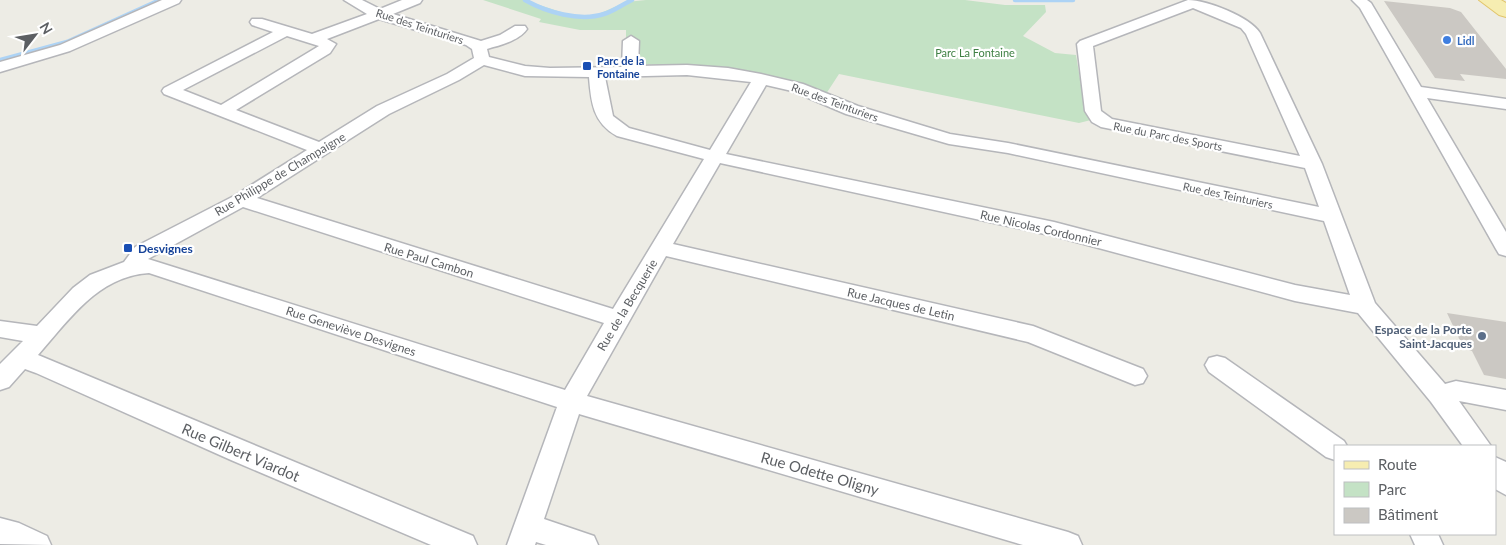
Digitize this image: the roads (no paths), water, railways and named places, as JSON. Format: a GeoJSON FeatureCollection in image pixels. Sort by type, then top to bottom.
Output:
{"type":"FeatureCollection","features":[{"type":"Feature","properties":{"kind":"main road"},"geometry":{"type":"LineString","coordinates":[[1488,0],[1506,11]]}},
{"type":"Feature","properties":{"kind":"street"},"geometry":{"type":"LineString","coordinates":[[0,67],[65,48],[174,0]]}},
{"type":"Feature","properties":{"kind":"street","name":"Rue des Teinturiers"},"geometry":{"type":"LineString","coordinates":[[351,0],[379,14],[471,42],[480,54],[525,71],[550,73],[696,70],[728,73],[797,87],[852,110],[949,138],[1008,148],[1330,216]]}},
{"type":"Feature","properties":{"kind":"street"},"geometry":{"type":"LineString","coordinates":[[314,39],[415,0]]}},
{"type":"Feature","properties":{"kind":"street"},"geometry":{"type":"LineString","coordinates":[[1359,0],[1366,6],[1506,249]]}},
{"type":"Feature","properties":{"kind":"street","name":"Rue du Parc des Sports"},"geometry":{"type":"LineString","coordinates":[[1193,3],[1246,25],[1253,33],[1312,164],[1107,123],[1098,118],[1093,111],[1085,44],[1193,3]]}},
{"type":"Feature","properties":{"kind":"street"},"geometry":{"type":"LineString","coordinates":[[223,111],[325,50],[328,44],[283,32],[258,22]]}},
{"type":"Feature","properties":{"kind":"street","name":"Rue Philippe de Champaigne"},"geometry":{"type":"LineString","coordinates":[[0,380],[88,287],[109,275],[131,267],[142,252],[241,200],[323,150],[383,110],[453,77],[480,54],[520,29]]}},
{"type":"Feature","properties":{"kind":"street"},"geometry":{"type":"LineString","coordinates":[[283,32],[170,91],[323,150]]}},
{"type":"Feature","properties":{"kind":"street"},"geometry":{"type":"LineString","coordinates":[[630,70],[631,41]]}},
{"type":"Feature","properties":{"kind":"street","name":"Rue Nicolas Cordonnier"},"geometry":{"type":"LineString","coordinates":[[596,72],[603,117],[611,127],[716,157],[1054,229],[1295,293],[1365,306]]}},
{"type":"Feature","properties":{"kind":"street","name":"Rue de la Becquerie"},"geometry":{"type":"LineString","coordinates":[[525,535],[571,402],[618,319],[761,79]]}},
{"type":"Feature","properties":{"kind":"street"},"geometry":{"type":"LineString","coordinates":[[1415,91],[1506,104]]}},
{"type":"Feature","properties":{"kind":"street"},"geometry":{"type":"LineString","coordinates":[[1312,164],[1365,306],[1440,395],[1477,445]]}},
{"type":"Feature","properties":{"kind":"street","name":"Rue Paul Cambon"},"geometry":{"type":"LineString","coordinates":[[241,200],[618,319]]}},
{"type":"Feature","properties":{"kind":"street","name":"Rue Jacques de Letin"},"geometry":{"type":"LineString","coordinates":[[662,248],[1033,335],[1135,376]]}},
{"type":"Feature","properties":{"kind":"street","name":"Rue Geneviève Desvignes"},"geometry":{"type":"LineString","coordinates":[[131,267],[149,266],[158,268],[571,402]]}},
{"type":"Feature","properties":{"kind":"street"},"geometry":{"type":"LineString","coordinates":[[0,329],[42,335]]}},
{"type":"Feature","properties":{"kind":"street","name":"Rue Gilbert Viardot"},"geometry":{"type":"LineString","coordinates":[[19,358],[44,366],[240,452],[463,545]]}},
{"type":"Feature","properties":{"kind":"street"},"geometry":{"type":"LineString","coordinates":[[1216,365],[1334,448]]}},
{"type":"Feature","properties":{"kind":"street"},"geometry":{"type":"LineString","coordinates":[[1440,395],[1456,391],[1506,400]]}},
{"type":"Feature","properties":{"kind":"street","name":"Rue Odette Oligny"},"geometry":{"type":"LineString","coordinates":[[571,402],[1068,545]]}},
{"type":"Feature","properties":{"kind":"street"},"geometry":{"type":"LineString","coordinates":[[1496,469],[1506,483]]}},
{"type":"Feature","properties":{"kind":"street"},"geometry":{"type":"LineString","coordinates":[[0,531],[19,536],[37,545]]}},
{"type":"Feature","properties":{"kind":"street"},"geometry":{"type":"LineString","coordinates":[[525,535],[584,545]]}},
{"type":"Feature","properties":{"kind":"waterway"},"geometry":{"type":"LineString","coordinates":[[0,60],[67,42],[160,0]]}},
{"type":"Feature","properties":{"kind":"waterway"},"geometry":{"type":"LineString","coordinates":[[525,0],[553,12],[584,17],[608,13],[632,0]]}},
{"type":"Feature","properties":{"kind":"waterway"},"geometry":{"type":"LineString","coordinates":[[1015,0],[1073,0]]}},
{"type":"Feature","properties":{"kind":"place","name":"Lidl"},"geometry":{"type":"Point","coordinates":[1447,40]}},
{"type":"Feature","properties":{"kind":"place","name":"Parc de la Fontaine"},"geometry":{"type":"Point","coordinates":[587,66]}},
{"type":"Feature","properties":{"kind":"place","name":"Desvignes"},"geometry":{"type":"Point","coordinates":[128,248]}},
{"type":"Feature","properties":{"kind":"place","name":"Espace de la Porte Saint-Jacques"},"geometry":{"type":"Point","coordinates":[1482,336]}},
{"type":"Feature","properties":{"kind":"park label","name":"Parc La Fontaine"},"geometry":{"type":"Point","coordinates":[975,52]}}]}
